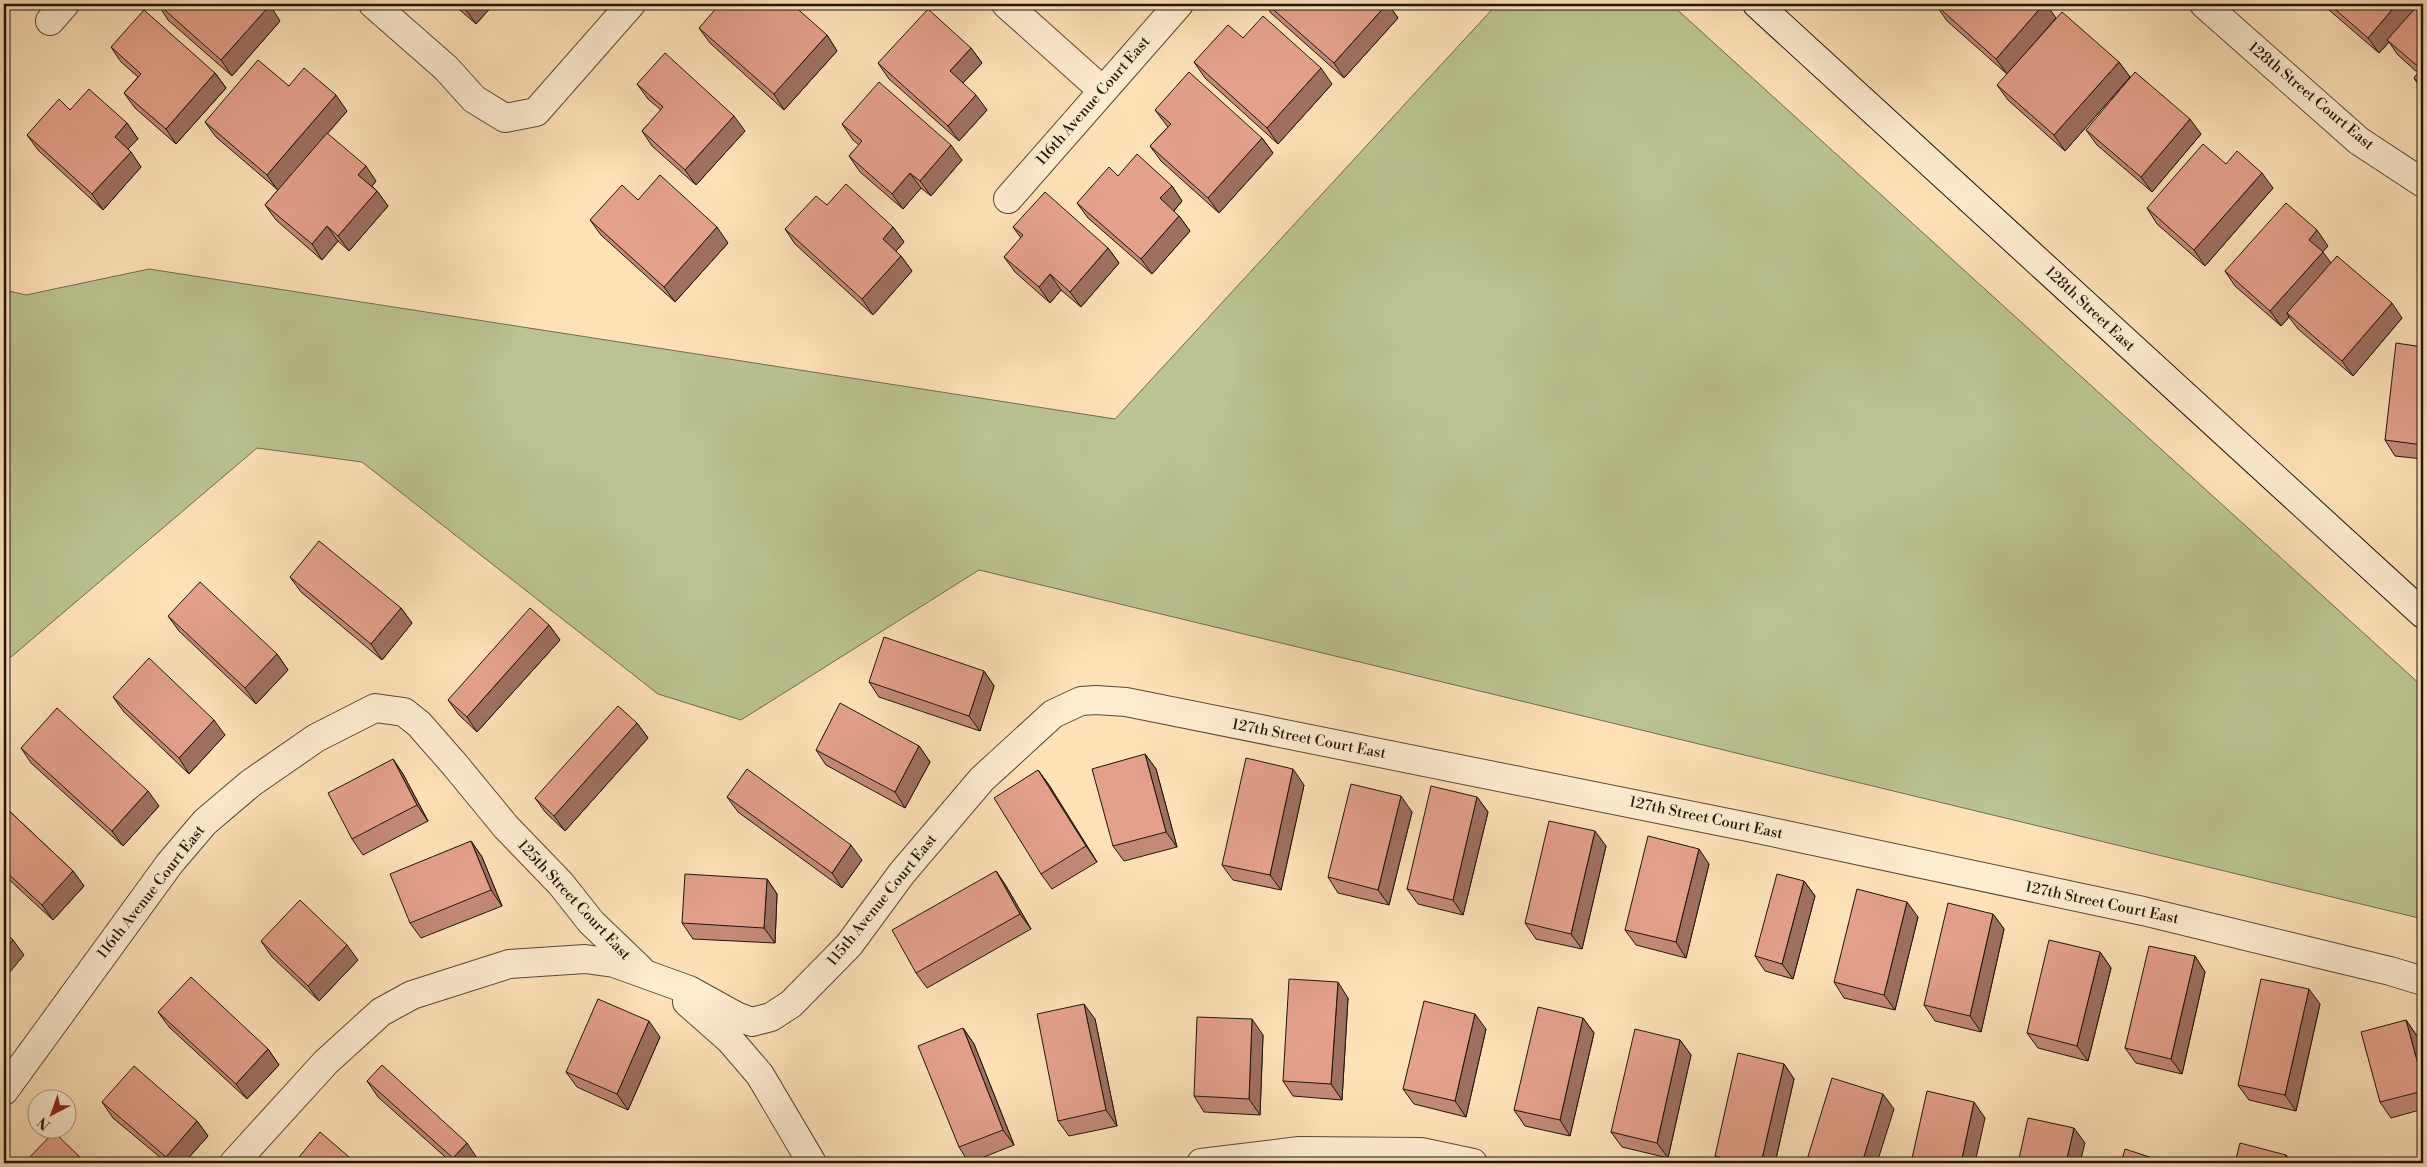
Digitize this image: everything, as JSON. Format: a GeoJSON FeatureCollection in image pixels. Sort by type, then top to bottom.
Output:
{"type":"FeatureCollection","features":[{"type":"Feature","properties":{"kind":"street"},"geometry":{"type":"LineString","coordinates":[[373,4],[446,68],[474,98],[505,118],[536,112],[631,4]]}},
{"type":"Feature","properties":{"kind":"street"},"geometry":{"type":"LineString","coordinates":[[1006,4],[1102,90]]}},
{"type":"Feature","properties":{"kind":"street","name":"116th Avenue Court East"},"geometry":{"type":"LineString","coordinates":[[1008,199],[1179,4]]}},
{"type":"Feature","properties":{"kind":"street","name":"128th Street East"},"geometry":{"type":"LineString","coordinates":[[1757,4],[2423,614]]}},
{"type":"Feature","properties":{"kind":"street","name":"128th Street Court East"},"geometry":{"type":"LineString","coordinates":[[2204,4],[2359,141],[2423,182]]}},
{"type":"Feature","properties":{"kind":"street","name":"127th Street Court East"},"geometry":{"type":"LineString","coordinates":[[1002,759],[1053,714],[1081,701],[1126,702],[1586,793],[2143,911],[2390,971],[2423,981]]}},
{"type":"Feature","properties":{"kind":"street","name":"116th Avenue Court East"},"geometry":{"type":"LineString","coordinates":[[4,1091],[170,863],[205,822],[252,783],[316,738],[375,708],[390,708]]}},
{"type":"Feature","properties":{"kind":"street","name":"125th Street Court East"},"geometry":{"type":"LineString","coordinates":[[390,708],[404,712],[419,724],[506,827],[561,884],[591,922],[644,973],[659,980],[692,1005],[730,1040],[760,1075],[812,1163]]}},
{"type":"Feature","properties":{"kind":"street","name":"115th Avenue Court East"},"geometry":{"type":"LineString","coordinates":[[234,1163],[326,1062],[381,1012],[412,995],[509,964],[585,959],[614,963],[690,990],[736,1016],[752,1022],[771,1017],[791,1004],[849,945],[902,873],[1002,759]]}},
{"type":"Feature","properties":{"kind":"street"},"geometry":{"type":"LineString","coordinates":[[1201,1163],[1299,1151],[1421,1152],[1473,1163]]}},
{"type":"Feature","properties":{"kind":"green space"},"geometry":{"type":"Polygon","coordinates":[[[1497,4],[1671,4],[2423,687],[2423,919],[979,570],[741,720],[658,694],[362,462],[257,448],[11,657],[4,656],[4,290],[26,295],[149,269],[1115,419],[1497,4]]]}},
{"type":"Feature","properties":{"kind":"building"},"geometry":{"type":"Polygon","coordinates":[[[158,4],[268,4],[270,5],[221,60],[158,4]]]}},
{"type":"Feature","properties":{"kind":"building"},"geometry":{"type":"Polygon","coordinates":[[[460,4],[469,4],[465,9],[460,4]]]}},
{"type":"Feature","properties":{"kind":"building"},"geometry":{"type":"Polygon","coordinates":[[[720,4],[743,4],[747,7],[750,4],[792,4],[827,35],[774,94],[699,28],[720,4]]]}},
{"type":"Feature","properties":{"kind":"building"},"geometry":{"type":"Polygon","coordinates":[[[1267,4],[1387,4],[1334,63],[1267,4]]]}},
{"type":"Feature","properties":{"kind":"building"},"geometry":{"type":"Polygon","coordinates":[[[1937,4],[2044,4],[1996,59],[1937,4]]]}},
{"type":"Feature","properties":{"kind":"building"},"geometry":{"type":"Polygon","coordinates":[[[2329,4],[2397,4],[2368,38],[2329,4]]]}},
{"type":"Feature","properties":{"kind":"building"},"geometry":{"type":"Polygon","coordinates":[[[2419,4],[2423,4],[2423,86],[2414,78],[2421,69],[2387,40],[2419,4]]]}},
{"type":"Feature","properties":{"kind":"building"},"geometry":{"type":"Polygon","coordinates":[[[928,9],[971,48],[950,71],[976,95],[948,126],[878,63],[928,9]]]}},
{"type":"Feature","properties":{"kind":"building"},"geometry":{"type":"Polygon","coordinates":[[[144,10],[215,73],[166,129],[124,93],[141,74],[111,47],[144,10]]]}},
{"type":"Feature","properties":{"kind":"building"},"geometry":{"type":"Polygon","coordinates":[[[2062,12],[2119,62],[2054,135],[1997,85],[2062,12]]]}},
{"type":"Feature","properties":{"kind":"building"},"geometry":{"type":"Polygon","coordinates":[[[1263,16],[1321,68],[1267,128],[1194,62],[1228,25],[1243,38],[1263,16]]]}},
{"type":"Feature","properties":{"kind":"building"},"geometry":{"type":"Polygon","coordinates":[[[665,53],[734,116],[685,170],[642,131],[663,107],[637,84],[665,53]]]}},
{"type":"Feature","properties":{"kind":"building"},"geometry":{"type":"Polygon","coordinates":[[[258,60],[289,86],[304,68],[336,95],[267,175],[205,122],[258,60]]]}},
{"type":"Feature","properties":{"kind":"building"},"geometry":{"type":"Polygon","coordinates":[[[1189,72],[1262,138],[1208,198],[1150,146],[1171,124],[1155,110],[1189,72]]]}},
{"type":"Feature","properties":{"kind":"building"},"geometry":{"type":"Polygon","coordinates":[[[2135,72],[2190,119],[2141,177],[2086,130],[2135,72]]]}},
{"type":"Feature","properties":{"kind":"building"},"geometry":{"type":"Polygon","coordinates":[[[879,82],[951,145],[920,181],[910,173],[892,194],[849,156],[862,141],[842,124],[879,82]]]}},
{"type":"Feature","properties":{"kind":"building"},"geometry":{"type":"Polygon","coordinates":[[[89,89],[127,123],[115,137],[131,152],[92,194],[27,135],[59,99],[70,110],[89,89]]]}},
{"type":"Feature","properties":{"kind":"building"},"geometry":{"type":"Polygon","coordinates":[[[327,133],[366,166],[358,175],[377,191],[338,236],[327,226],[312,244],[265,205],[327,133]]]}},
{"type":"Feature","properties":{"kind":"building"},"geometry":{"type":"Polygon","coordinates":[[[2203,144],[2226,164],[2237,151],[2262,173],[2194,250],[2147,208],[2203,144]]]}},
{"type":"Feature","properties":{"kind":"building"},"geometry":{"type":"Polygon","coordinates":[[[1137,154],[1172,186],[1160,198],[1179,216],[1141,259],[1077,203],[1109,167],[1118,176],[1137,154]]]}},
{"type":"Feature","properties":{"kind":"building"},"geometry":{"type":"Polygon","coordinates":[[[660,175],[717,227],[664,287],[590,220],[622,185],[638,200],[660,175]]]}},
{"type":"Feature","properties":{"kind":"building"},"geometry":{"type":"Polygon","coordinates":[[[846,184],[893,227],[883,239],[901,256],[862,299],[785,229],[816,196],[827,205],[846,184]]]}},
{"type":"Feature","properties":{"kind":"building"},"geometry":{"type":"Polygon","coordinates":[[[1045,192],[1108,248],[1070,292],[1050,274],[1039,287],[1004,257],[1023,235],[1013,227],[1045,192]]]}},
{"type":"Feature","properties":{"kind":"building"},"geometry":{"type":"Polygon","coordinates":[[[2286,203],[2317,230],[2309,240],[2323,252],[2270,311],[2225,271],[2286,203]]]}},
{"type":"Feature","properties":{"kind":"building"},"geometry":{"type":"Polygon","coordinates":[[[2337,256],[2392,303],[2342,361],[2287,313],[2337,256]]]}},
{"type":"Feature","properties":{"kind":"building"},"geometry":{"type":"Polygon","coordinates":[[[2396,343],[2423,347],[2423,445],[2385,440],[2396,343]]]}},
{"type":"Feature","properties":{"kind":"building"},"geometry":{"type":"Polygon","coordinates":[[[319,541],[401,608],[371,644],[290,577],[319,541]]]}},
{"type":"Feature","properties":{"kind":"building"},"geometry":{"type":"Polygon","coordinates":[[[200,582],[277,654],[245,688],[168,616],[200,582]]]}},
{"type":"Feature","properties":{"kind":"building"},"geometry":{"type":"Polygon","coordinates":[[[530,608],[549,625],[467,717],[448,700],[530,608]]]}},
{"type":"Feature","properties":{"kind":"building"},"geometry":{"type":"Polygon","coordinates":[[[884,637],[984,671],[969,716],[869,682],[884,637]]]}},
{"type":"Feature","properties":{"kind":"building"},"geometry":{"type":"Polygon","coordinates":[[[149,658],[214,720],[179,758],[113,697],[149,658]]]}},
{"type":"Feature","properties":{"kind":"building"},"geometry":{"type":"Polygon","coordinates":[[[840,703],[919,746],[895,792],[816,750],[840,703]]]}},
{"type":"Feature","properties":{"kind":"building"},"geometry":{"type":"Polygon","coordinates":[[[618,706],[637,723],[554,816],[535,798],[618,706]]]}},
{"type":"Feature","properties":{"kind":"building"},"geometry":{"type":"Polygon","coordinates":[[[57,708],[148,791],[112,831],[21,748],[57,708]]]}},
{"type":"Feature","properties":{"kind":"building"},"geometry":{"type":"Polygon","coordinates":[[[1145,754],[1166,832],[1113,846],[1092,769],[1145,754]]]}},
{"type":"Feature","properties":{"kind":"building"},"geometry":{"type":"Polygon","coordinates":[[[1246,758],[1293,769],[1270,875],[1222,865],[1246,758]]]}},
{"type":"Feature","properties":{"kind":"building"},"geometry":{"type":"Polygon","coordinates":[[[393,759],[417,805],[352,839],[328,793],[393,759]]]}},
{"type":"Feature","properties":{"kind":"building"},"geometry":{"type":"Polygon","coordinates":[[[747,769],[851,845],[832,873],[727,797],[747,769]]]}},
{"type":"Feature","properties":{"kind":"building"},"geometry":{"type":"Polygon","coordinates":[[[1038,770],[1086,846],[1041,874],[994,798],[1038,770]]]}},
{"type":"Feature","properties":{"kind":"building"},"geometry":{"type":"Polygon","coordinates":[[[1351,784],[1401,796],[1378,890],[1328,877],[1351,784]]]}},
{"type":"Feature","properties":{"kind":"building"},"geometry":{"type":"Polygon","coordinates":[[[1431,786],[1477,797],[1453,900],[1407,889],[1431,786]]]}},
{"type":"Feature","properties":{"kind":"building"},"geometry":{"type":"Polygon","coordinates":[[[4,806],[73,871],[42,905],[4,870],[4,806]]]}},
{"type":"Feature","properties":{"kind":"building"},"geometry":{"type":"Polygon","coordinates":[[[1549,821],[1595,831],[1571,934],[1525,923],[1549,821]]]}},
{"type":"Feature","properties":{"kind":"building"},"geometry":{"type":"Polygon","coordinates":[[[1648,836],[1699,849],[1676,942],[1625,930],[1648,836]]]}},
{"type":"Feature","properties":{"kind":"building"},"geometry":{"type":"Polygon","coordinates":[[[471,841],[491,890],[410,923],[390,874],[471,841]]]}},
{"type":"Feature","properties":{"kind":"building"},"geometry":{"type":"Polygon","coordinates":[[[996,871],[1020,914],[916,973],[892,930],[996,871]]]}},
{"type":"Feature","properties":{"kind":"building"},"geometry":{"type":"Polygon","coordinates":[[[685,874],[767,879],[764,928],[682,923],[685,874]]]}},
{"type":"Feature","properties":{"kind":"building"},"geometry":{"type":"Polygon","coordinates":[[[1777,874],[1804,881],[1782,964],[1755,956],[1777,874]]]}},
{"type":"Feature","properties":{"kind":"building"},"geometry":{"type":"Polygon","coordinates":[[[1857,889],[1907,902],[1884,995],[1834,982],[1857,889]]]}},
{"type":"Feature","properties":{"kind":"building"},"geometry":{"type":"Polygon","coordinates":[[[300,900],[347,945],[308,986],[261,941],[300,900]]]}},
{"type":"Feature","properties":{"kind":"building"},"geometry":{"type":"Polygon","coordinates":[[[1948,903],[1993,914],[1970,1016],[1924,1005],[1948,903]]]}},
{"type":"Feature","properties":{"kind":"building"},"geometry":{"type":"Polygon","coordinates":[[[4,932],[13,940],[4,951],[4,932]]]}},
{"type":"Feature","properties":{"kind":"building"},"geometry":{"type":"Polygon","coordinates":[[[2049,940],[2100,952],[2077,1046],[2027,1033],[2049,940]]]}},
{"type":"Feature","properties":{"kind":"building"},"geometry":{"type":"Polygon","coordinates":[[[2149,946],[2195,956],[2171,1059],[2125,1048],[2149,946]]]}},
{"type":"Feature","properties":{"kind":"building"},"geometry":{"type":"Polygon","coordinates":[[[191,977],[268,1049],[236,1084],[158,1012],[191,977]]]}},
{"type":"Feature","properties":{"kind":"building"},"geometry":{"type":"Polygon","coordinates":[[[1289,979],[1338,982],[1331,1084],[1283,1081],[1289,979]]]}},
{"type":"Feature","properties":{"kind":"building"},"geometry":{"type":"Polygon","coordinates":[[[2261,979],[2309,989],[2285,1095],[2238,1085],[2261,979]]]}},
{"type":"Feature","properties":{"kind":"building"},"geometry":{"type":"Polygon","coordinates":[[[598,999],[649,1021],[617,1094],[566,1072],[598,999]]]}},
{"type":"Feature","properties":{"kind":"building"},"geometry":{"type":"Polygon","coordinates":[[[1424,1001],[1475,1014],[1455,1101],[1403,1089],[1424,1001]]]}},
{"type":"Feature","properties":{"kind":"building"},"geometry":{"type":"Polygon","coordinates":[[[1084,1004],[1106,1110],[1058,1121],[1037,1014],[1084,1004]]]}},
{"type":"Feature","properties":{"kind":"building"},"geometry":{"type":"Polygon","coordinates":[[[1538,1007],[1583,1018],[1560,1120],[1514,1110],[1538,1007]]]}},
{"type":"Feature","properties":{"kind":"building"},"geometry":{"type":"Polygon","coordinates":[[[1197,1017],[1252,1019],[1249,1099],[1194,1096],[1197,1017]]]}},
{"type":"Feature","properties":{"kind":"building"},"geometry":{"type":"Polygon","coordinates":[[[2406,1020],[2423,1083],[2423,1091],[2380,1102],[2361,1032],[2406,1020]]]}},
{"type":"Feature","properties":{"kind":"building"},"geometry":{"type":"Polygon","coordinates":[[[963,1028],[1003,1130],[959,1147],[918,1046],[963,1028]]]}},
{"type":"Feature","properties":{"kind":"building"},"geometry":{"type":"Polygon","coordinates":[[[1635,1029],[1680,1040],[1657,1143],[1611,1132],[1635,1029]]]}},
{"type":"Feature","properties":{"kind":"building"},"geometry":{"type":"Polygon","coordinates":[[[1738,1053],[1784,1064],[1761,1163],[1745,1163],[1715,1156],[1738,1053]]]}},
{"type":"Feature","properties":{"kind":"building"},"geometry":{"type":"Polygon","coordinates":[[[382,1065],[467,1143],[453,1158],[367,1081],[382,1065]]]}},
{"type":"Feature","properties":{"kind":"building"},"geometry":{"type":"Polygon","coordinates":[[[134,1066],[197,1121],[166,1157],[102,1102],[134,1066]]]}},
{"type":"Feature","properties":{"kind":"building"},"geometry":{"type":"Polygon","coordinates":[[[1832,1078],[1883,1094],[1862,1163],[1806,1163],[1832,1078]]]}},
{"type":"Feature","properties":{"kind":"building"},"geometry":{"type":"Polygon","coordinates":[[[1927,1091],[1974,1102],[1961,1163],[1911,1163],[1927,1091]]]}},
{"type":"Feature","properties":{"kind":"building"},"geometry":{"type":"Polygon","coordinates":[[[2028,1118],[2074,1128],[2066,1163],[2018,1163],[2028,1118]]]}},
{"type":"Feature","properties":{"kind":"building"},"geometry":{"type":"Polygon","coordinates":[[[320,1132],[356,1163],[294,1163],[320,1132]]]}},
{"type":"Feature","properties":{"kind":"building"},"geometry":{"type":"Polygon","coordinates":[[[46,1140],[62,1140],[86,1163],[24,1163],[46,1140]]]}},
{"type":"Feature","properties":{"kind":"building"},"geometry":{"type":"Polygon","coordinates":[[[2240,1143],[2286,1155],[2284,1163],[2235,1163],[2240,1143]]]}},
{"type":"Feature","properties":{"kind":"building"},"geometry":{"type":"Polygon","coordinates":[[[2125,1149],[2168,1163],[2121,1163],[2125,1149]]]}}]}
